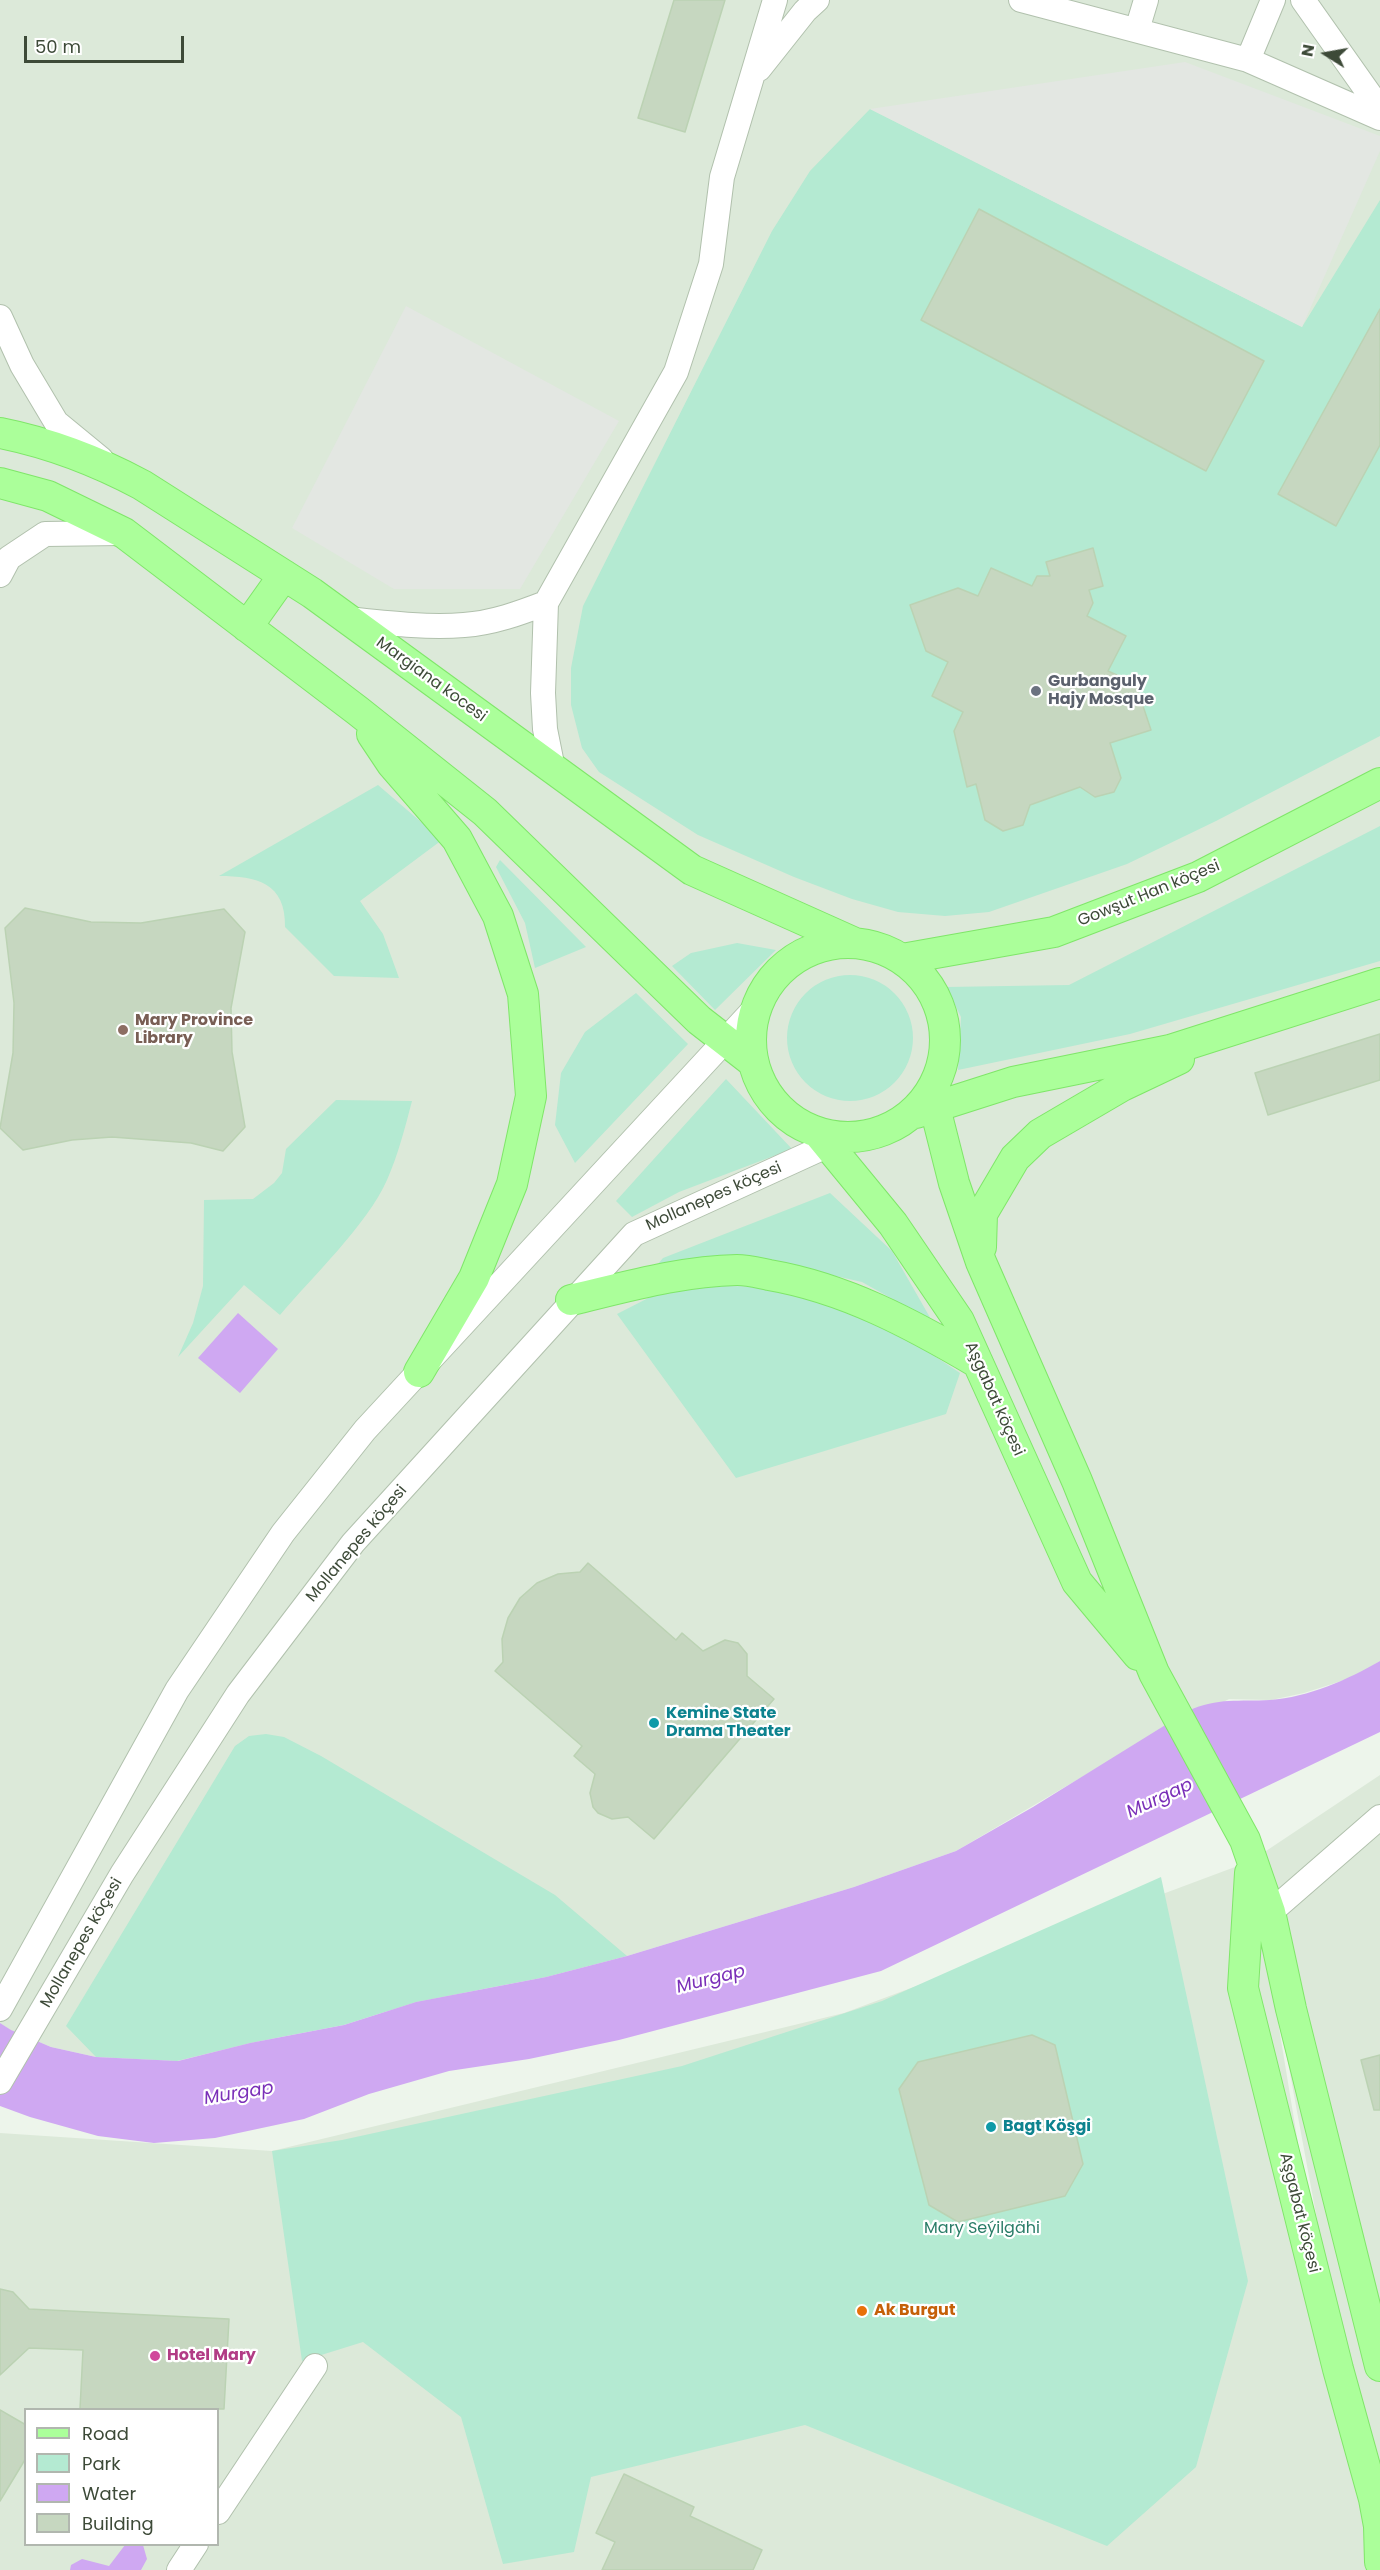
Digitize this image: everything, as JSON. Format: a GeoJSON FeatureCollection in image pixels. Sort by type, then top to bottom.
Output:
{"type":"FeatureCollection","features":[{"type":"Feature","properties":{"kind":"main road","name":"Margiana kocesi"},"geometry":{"type":"LineString","coordinates":[[0,433],[38,441],[114,470],[142,485],[284,575],[347,619],[692,870],[855,943]]}},
{"type":"Feature","properties":{"kind":"main road"},"geometry":{"type":"LineString","coordinates":[[0,483],[48,496],[124,533],[358,711],[485,812],[699,1020],[753,1062]]}},
{"type":"Feature","properties":{"kind":"main road"},"geometry":{"type":"LineString","coordinates":[[247,627],[284,575]]}},
{"type":"Feature","properties":{"kind":"main road"},"geometry":{"type":"LineString","coordinates":[[358,711],[392,764],[457,839],[498,916],[523,994],[531,1096],[512,1184],[474,1278],[420,1372]]}},
{"type":"Feature","properties":{"kind":"main road","name":"Gowşut Han köçesi"},"geometry":{"type":"LineString","coordinates":[[902,958],[1054,932],[1198,877],[1380,783]]}},
{"type":"Feature","properties":{"kind":"main road"},"geometry":{"type":"LineString","coordinates":[[925,1105],[942,1064],[945,1034],[939,1005],[924,979],[902,958],[879,948],[855,943],[825,945],[796,958],[773,978],[758,1005],[751,1033],[753,1062],[762,1086],[777,1107],[796,1123],[830,1139],[871,1135],[892,1127],[925,1105],[1013,1082],[1170,1050],[1380,983]]}},
{"type":"Feature","properties":{"kind":"main road"},"geometry":{"type":"LineString","coordinates":[[981,1262],[982,1214],[1015,1158],[1040,1134],[1122,1086],[1234,1031]]}},
{"type":"Feature","properties":{"kind":"main road","name":"Aşgabat köçesi"},"geometry":{"type":"LineString","coordinates":[[925,1105],[981,1262],[1077,1480],[1154,1673]]}},
{"type":"Feature","properties":{"kind":"main road","name":"Aşgabat köçesi"},"geometry":{"type":"LineString","coordinates":[[830,1139],[893,1224],[959,1321],[1077,1582],[1154,1673],[1173,1704],[1248,1851],[1270,1912],[1291,2009],[1380,2366]]}},
{"type":"Feature","properties":{"kind":"main road"},"geometry":{"type":"LineString","coordinates":[[571,1300],[702,1273],[740,1270],[789,1278],[860,1300],[928,1333],[978,1363]]}},
{"type":"Feature","properties":{"kind":"main road","name":"Aşgabat köçesi"},"geometry":{"type":"LineString","coordinates":[[1248,1851],[1247,1933],[1243,1988],[1338,2369],[1374,2499],[1379,2526],[1380,2562]]}},
{"type":"Feature","properties":{"kind":"street"},"geometry":{"type":"LineString","coordinates":[[553,769],[545,729],[543,693],[546,603],[676,372],[711,264],[722,177],[775,0]]}},
{"type":"Feature","properties":{"kind":"street"},"geometry":{"type":"LineString","coordinates":[[751,80],[805,11],[817,0]]}},
{"type":"Feature","properties":{"kind":"street"},"geometry":{"type":"LineString","coordinates":[[1021,0],[1248,60],[1380,118]]}},
{"type":"Feature","properties":{"kind":"street"},"geometry":{"type":"LineString","coordinates":[[1137,30],[1146,0]]}},
{"type":"Feature","properties":{"kind":"street"},"geometry":{"type":"LineString","coordinates":[[1248,60],[1273,0]]}},
{"type":"Feature","properties":{"kind":"street"},"geometry":{"type":"LineString","coordinates":[[1303,0],[1380,109]]}},
{"type":"Feature","properties":{"kind":"street"},"geometry":{"type":"LineString","coordinates":[[0,317],[22,365],[56,422],[114,470]]}},
{"type":"Feature","properties":{"kind":"street"},"geometry":{"type":"LineString","coordinates":[[0,575],[9,558],[45,534],[124,533]]}},
{"type":"Feature","properties":{"kind":"street"},"geometry":{"type":"LineString","coordinates":[[347,619],[416,625],[465,625],[514,615],[546,603]]}},
{"type":"Feature","properties":{"kind":"street"},"geometry":{"type":"LineString","coordinates":[[0,2009],[87,1856],[177,1690],[277,1542],[366,1430],[724,1039],[758,1005]]}},
{"type":"Feature","properties":{"kind":"street","name":"Mollanepes köçesi"},"geometry":{"type":"LineString","coordinates":[[0,2082],[122,1874],[238,1694],[353,1543],[633,1234],[830,1139]]}},
{"type":"Feature","properties":{"kind":"street"},"geometry":{"type":"LineString","coordinates":[[1247,1933],[1380,1817]]}},
{"type":"Feature","properties":{"kind":"street"},"geometry":{"type":"LineString","coordinates":[[87,1856],[122,1874]]}},
{"type":"Feature","properties":{"kind":"street"},"geometry":{"type":"LineString","coordinates":[[219,2510],[315,2366]]}},
{"type":"Feature","properties":{"kind":"street"},"geometry":{"type":"LineString","coordinates":[[179,2570],[195,2546]]}},
{"type":"Feature","properties":{"kind":"shaded area"},"geometry":{"type":"Polygon","coordinates":[[[0,0],[1380,0],[1380,1661],[1354,1677],[1304,1693],[1271,1700],[1229,1699],[1104,1764],[956,1851],[854,1887],[627,1956],[546,1977],[489,1987],[177,2061],[96,2057],[51,2047],[10,2030],[0,2023],[0,0]]]}},
{"type":"Feature","properties":{"kind":"shaded area"},"geometry":{"type":"Polygon","coordinates":[[[1185,62],[1380,136],[1380,151],[1302,327],[870,109],[1185,62]]]}},
{"type":"Feature","properties":{"kind":"shaded area"},"geometry":{"type":"Polygon","coordinates":[[[406,306],[619,421],[520,589],[394,589],[292,528],[406,306]]]}},
{"type":"Feature","properties":{"kind":"shaded area"},"geometry":{"type":"Polygon","coordinates":[[[1380,1775],[1380,2560],[1259,1906],[1328,2326],[1373,2570],[0,2570],[0,2133],[272,2151],[844,2013],[1251,1861],[1380,1775]]]}},
{"type":"Feature","properties":{"kind":"green space"},"geometry":{"type":"Polygon","coordinates":[[[870,109],[1302,327],[1380,200],[1380,736],[1216,821],[1127,864],[989,912],[945,916],[898,912],[852,899],[794,877],[698,835],[599,772],[582,748],[571,705],[571,668],[583,606],[772,231],[810,171],[870,109]]]}},
{"type":"Feature","properties":{"kind":"green space"},"geometry":{"type":"Polygon","coordinates":[[[378,785],[442,840],[360,901],[383,934],[399,978],[334,976],[285,927],[280,900],[267,885],[245,878],[219,876],[378,785]]]}},
{"type":"Feature","properties":{"kind":"green space"},"geometry":{"type":"Polygon","coordinates":[[[1380,826],[1380,961],[1130,1034],[958,1070],[961,1017],[946,987],[1069,985],[1380,826]]]}},
{"type":"Feature","properties":{"kind":"green space"},"geometry":{"type":"Polygon","coordinates":[[[500,860],[586,947],[535,968],[525,923],[496,867],[500,860]]]}},
{"type":"Feature","properties":{"kind":"green space"},"geometry":{"type":"Polygon","coordinates":[[[737,943],[776,950],[715,1010],[672,966],[691,953],[737,943]]]}},
{"type":"Feature","properties":{"kind":"green space"},"geometry":{"type":"Polygon","coordinates":[[[850,975],[874,980],[895,993],[908,1014],[913,1038],[908,1062],[895,1083],[874,1096],[850,1101],[826,1096],[805,1083],[792,1062],[787,1038],[792,1014],[805,993],[826,980],[850,975]]]}},
{"type":"Feature","properties":{"kind":"green space"},"geometry":{"type":"Polygon","coordinates":[[[636,993],[688,1044],[575,1163],[555,1125],[561,1073],[585,1032],[636,993]]]}},
{"type":"Feature","properties":{"kind":"green space"},"geometry":{"type":"Polygon","coordinates":[[[726,1079],[792,1149],[679,1192],[632,1217],[616,1201],[726,1079]]]}},
{"type":"Feature","properties":{"kind":"green space"},"geometry":{"type":"Polygon","coordinates":[[[336,1100],[412,1101],[395,1161],[378,1197],[353,1232],[280,1315],[244,1285],[178,1357],[193,1323],[203,1286],[204,1200],[253,1199],[274,1183],[282,1173],[286,1149],[336,1100]]]}},
{"type":"Feature","properties":{"kind":"green space"},"geometry":{"type":"Polygon","coordinates":[[[830,1193],[892,1251],[932,1321],[862,1282],[765,1260],[648,1276],[663,1258],[830,1193]]]}},
{"type":"Feature","properties":{"kind":"green space"},"geometry":{"type":"Polygon","coordinates":[[[722,1286],[796,1287],[879,1319],[960,1373],[946,1414],[736,1478],[617,1314],[660,1292],[722,1286]]]}},
{"type":"Feature","properties":{"kind":"green space"},"geometry":{"type":"Polygon","coordinates":[[[266,1734],[284,1737],[321,1756],[555,1895],[627,1956],[546,1977],[416,2002],[344,2025],[250,2043],[177,2061],[96,2057],[66,2026],[235,1746],[249,1736],[266,1734]]]}},
{"type":"Feature","properties":{"kind":"green space","name":"Mary Seýilgähi"},"geometry":{"type":"Polygon","coordinates":[[[1161,1877],[1248,2281],[1196,2467],[1107,2546],[805,2425],[591,2477],[574,2552],[503,2564],[461,2417],[363,2342],[302,2361],[272,2151],[342,2140],[682,2066],[882,2001],[1161,1877]]]}},
{"type":"Feature","properties":{"kind":"water"},"geometry":{"type":"Polygon","coordinates":[[[238,1313],[278,1349],[240,1393],[198,1358],[238,1313]]]}},
{"type":"Feature","properties":{"kind":"water","name":"Murgap"},"geometry":{"type":"Polygon","coordinates":[[[1380,1661],[1380,1732],[881,1971],[619,2040],[529,2059],[449,2071],[369,2094],[304,2119],[215,2138],[154,2143],[98,2136],[0,2106],[0,2023],[51,2047],[96,2057],[178,2061],[250,2043],[344,2025],[416,2002],[546,1977],[627,1956],[854,1887],[956,1851],[1033,1807],[1188,1711],[1219,1702],[1270,1700],[1299,1695],[1341,1681],[1380,1661]]]}},
{"type":"Feature","properties":{"kind":"water"},"geometry":{"type":"Polygon","coordinates":[[[124,2546],[143,2546],[147,2559],[141,2570],[70,2570],[71,2565],[82,2559],[109,2566],[124,2546]]]}},
{"type":"Feature","properties":{"kind":"building"},"geometry":{"type":"Polygon","coordinates":[[[674,0],[725,0],[685,132],[638,118],[674,0]]]}},
{"type":"Feature","properties":{"kind":"building"},"geometry":{"type":"Polygon","coordinates":[[[979,209],[1264,361],[1206,471],[921,320],[979,209]]]}},
{"type":"Feature","properties":{"kind":"building"},"geometry":{"type":"Polygon","coordinates":[[[1380,309],[1380,445],[1336,526],[1278,494],[1380,309]]]}},
{"type":"Feature","properties":{"kind":"building","name":"Gurbanguly Hajy Mosque"},"geometry":{"type":"Polygon","coordinates":[[[1093,548],[1103,586],[1089,590],[1093,603],[1087,616],[1126,636],[1108,671],[1119,676],[1123,686],[1135,682],[1151,730],[1110,743],[1121,778],[1114,792],[1095,797],[1080,787],[1030,805],[1023,825],[1003,831],[985,820],[976,784],[967,787],[954,731],[963,712],[932,696],[948,662],[926,651],[910,605],[958,588],[978,596],[991,568],[1032,586],[1037,576],[1050,576],[1046,562],[1093,548]]]}},
{"type":"Feature","properties":{"kind":"building","name":"Mary Province Library"},"geometry":{"type":"Polygon","coordinates":[[[25,908],[91,922],[141,923],[224,909],[245,932],[231,1008],[232,1052],[245,1127],[223,1151],[191,1143],[112,1137],[72,1140],[23,1150],[0,1128],[13,1053],[14,1003],[5,928],[25,908]]]}},
{"type":"Feature","properties":{"kind":"building"},"geometry":{"type":"Polygon","coordinates":[[[1380,1034],[1380,1080],[1268,1115],[1255,1073],[1380,1034]]]}},
{"type":"Feature","properties":{"kind":"building","name":"Kemine State Drama Theater"},"geometry":{"type":"Polygon","coordinates":[[[588,1563],[676,1640],[682,1633],[703,1651],[725,1640],[738,1643],[747,1654],[747,1676],[774,1699],[654,1839],[628,1817],[612,1819],[598,1813],[593,1807],[590,1793],[595,1774],[574,1756],[582,1746],[495,1671],[503,1662],[502,1639],[508,1618],[520,1598],[537,1583],[558,1574],[580,1572],[588,1563]]]}},
{"type":"Feature","properties":{"kind":"building","name":"Bagt Köşgi"},"geometry":{"type":"Polygon","coordinates":[[[1032,2035],[1055,2045],[1083,2164],[1065,2196],[958,2222],[929,2205],[899,2089],[918,2062],[1032,2035]]]}},
{"type":"Feature","properties":{"kind":"building"},"geometry":{"type":"Polygon","coordinates":[[[1380,2055],[1380,2110],[1374,2110],[1361,2060],[1380,2055]]]}},
{"type":"Feature","properties":{"kind":"building","name":"Hotel Mary"},"geometry":{"type":"Polygon","coordinates":[[[0,2289],[13,2292],[29,2309],[229,2319],[224,2409],[80,2408],[83,2350],[29,2348],[0,2375],[0,2289]]]}},
{"type":"Feature","properties":{"kind":"building"},"geometry":{"type":"Polygon","coordinates":[[[0,2410],[24,2424],[24,2461],[0,2501],[0,2410]]]}},
{"type":"Feature","properties":{"kind":"building"},"geometry":{"type":"Polygon","coordinates":[[[624,2474],[694,2507],[690,2516],[762,2550],[753,2570],[602,2570],[615,2542],[596,2533],[624,2474]]]}},
{"type":"Feature","properties":{"kind":"place","name":"Gurbanguly Hajy Mosque"},"geometry":{"type":"Point","coordinates":[1036,691]}},
{"type":"Feature","properties":{"kind":"place","name":"Mary Province Library"},"geometry":{"type":"Point","coordinates":[123,1030]}},
{"type":"Feature","properties":{"kind":"place","name":"Kemine State Drama Theater"},"geometry":{"type":"Point","coordinates":[654,1723]}},
{"type":"Feature","properties":{"kind":"place","name":"Bagt Köşgi"},"geometry":{"type":"Point","coordinates":[991,2127]}},
{"type":"Feature","properties":{"kind":"place","name":"Ak Burgut"},"geometry":{"type":"Point","coordinates":[862,2311]}},
{"type":"Feature","properties":{"kind":"place","name":"Hotel Mary"},"geometry":{"type":"Point","coordinates":[155,2356]}}]}
